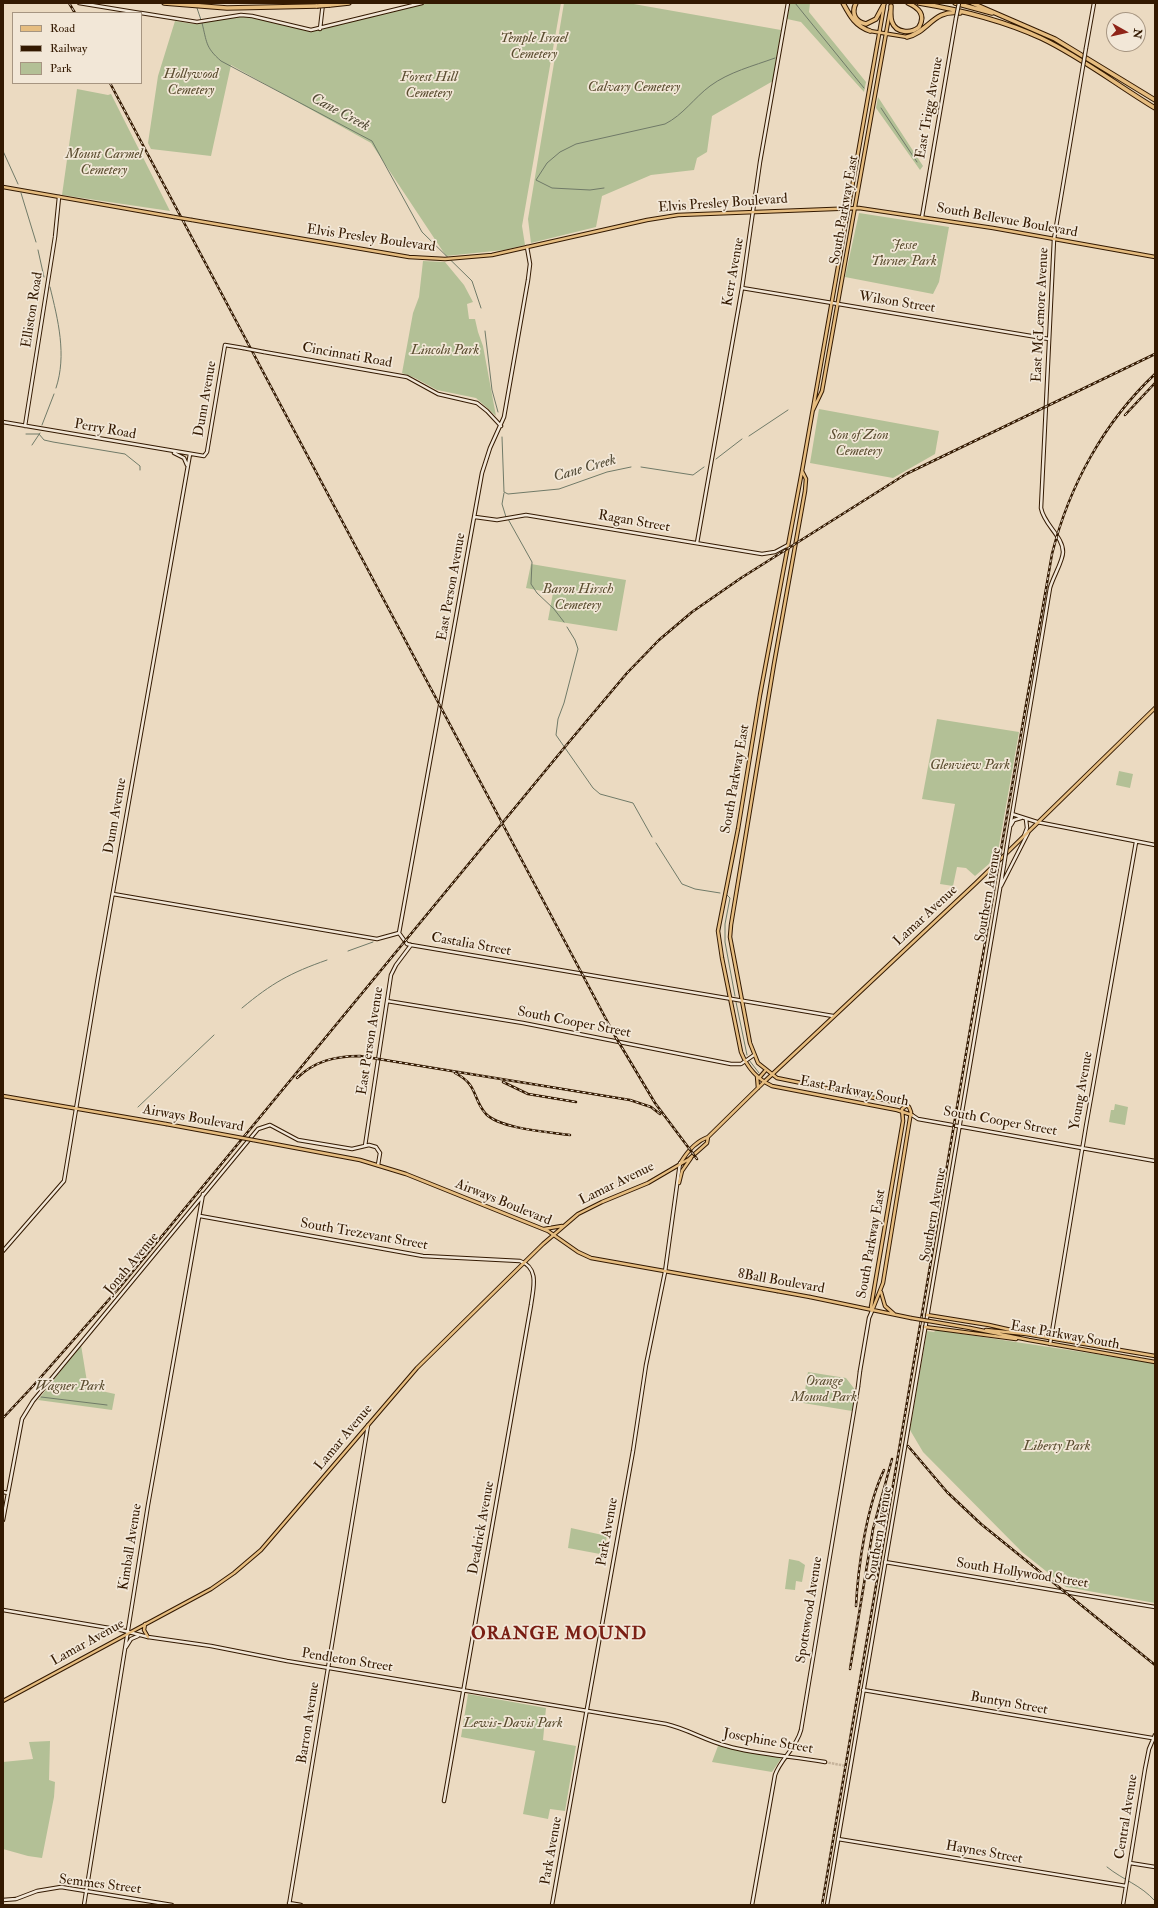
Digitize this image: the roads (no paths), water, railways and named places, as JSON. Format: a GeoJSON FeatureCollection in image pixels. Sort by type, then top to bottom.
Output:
{"type":"FeatureCollection","features":[{"type":"Feature","properties":{"kind":"highway"},"geometry":{"type":"LineString","coordinates":[[164,3],[189,6],[268,8],[350,3]]}},
{"type":"Feature","properties":{"kind":"highway"},"geometry":{"type":"LineString","coordinates":[[843,3],[854,22],[861,28],[870,31]]}},
{"type":"Feature","properties":{"kind":"highway"},"geometry":{"type":"LineString","coordinates":[[856,3],[853,10],[855,17],[860,22],[866,24],[876,20],[884,4]]}},
{"type":"Feature","properties":{"kind":"highway"},"geometry":{"type":"LineString","coordinates":[[891,4],[893,24],[899,30],[910,32],[919,27],[922,17],[917,8],[908,3]]}},
{"type":"Feature","properties":{"kind":"highway"},"geometry":{"type":"LineString","coordinates":[[919,3],[970,13],[1009,25],[1053,44],[1155,108]]}},
{"type":"Feature","properties":{"kind":"highway"},"geometry":{"type":"LineString","coordinates":[[955,3],[1004,16]]}},
{"type":"Feature","properties":{"kind":"highway"},"geometry":{"type":"LineString","coordinates":[[972,3],[1039,30],[1073,48],[1155,100]]}},
{"type":"Feature","properties":{"kind":"highway"},"geometry":{"type":"LineString","coordinates":[[906,37],[919,33],[937,17],[945,13],[970,13]]}},
{"type":"Feature","properties":{"kind":"main road"},"geometry":{"type":"LineString","coordinates":[[79,3],[134,12]]}},
{"type":"Feature","properties":{"kind":"main road"},"geometry":{"type":"LineString","coordinates":[[320,29],[323,3]]}},
{"type":"Feature","properties":{"kind":"main road"},"geometry":{"type":"LineString","coordinates":[[142,13],[197,22],[240,15],[252,16],[311,30],[422,3]]}},
{"type":"Feature","properties":{"kind":"main road","name":"Kerr Avenue"},"geometry":{"type":"LineString","coordinates":[[697,543],[742,288],[760,162],[788,3]]}},
{"type":"Feature","properties":{"kind":"main road","name":"East Trigg Avenue"},"geometry":{"type":"LineString","coordinates":[[922,217],[959,3]]}},
{"type":"Feature","properties":{"kind":"main road","name":"East McLemore Avenue"},"geometry":{"type":"LineString","coordinates":[[1053,532],[1044,520],[1041,508],[1054,239],[1094,3]]}},
{"type":"Feature","properties":{"kind":"main road","name":"South Parkway East"},"geometry":{"type":"LineString","coordinates":[[764,1082],[745,1061],[741,1052],[718,931],[738,829],[760,695],[802,471],[884,4]]}},
{"type":"Feature","properties":{"kind":"main road","name":"South Parkway East"},"geometry":{"type":"LineString","coordinates":[[811,418],[821,394],[891,4]]}},
{"type":"Feature","properties":{"kind":"main road"},"geometry":{"type":"LineString","coordinates":[[870,31],[906,37]]}},
{"type":"Feature","properties":{"kind":"main road","name":"Elvis Presley Boulevard"},"geometry":{"type":"LineString","coordinates":[[3,187],[410,257],[445,259],[492,255],[647,220],[678,215],[754,210],[855,208]]}},
{"type":"Feature","properties":{"kind":"main road","name":"Elliston Road"},"geometry":{"type":"LineString","coordinates":[[25,426],[55,237],[59,197]]}},
{"type":"Feature","properties":{"kind":"main road","name":"South Bellevue Boulevard"},"geometry":{"type":"LineString","coordinates":[[855,208],[922,217],[1155,257]]}},
{"type":"Feature","properties":{"kind":"main road","name":"East Person Avenue"},"geometry":{"type":"LineString","coordinates":[[400,933],[484,467],[490,448],[500,426],[528,280],[530,264],[527,247]]}},
{"type":"Feature","properties":{"kind":"main road","name":"Wilson Street"},"geometry":{"type":"LineString","coordinates":[[742,288],[1049,339]]}},
{"type":"Feature","properties":{"kind":"main road","name":"Cincinnati Road"},"geometry":{"type":"LineString","coordinates":[[225,345],[407,377],[438,394],[477,403],[487,411],[500,426]]}},
{"type":"Feature","properties":{"kind":"main road","name":"Dunn Avenue"},"geometry":{"type":"LineString","coordinates":[[204,456],[207,452],[225,345]]}},
{"type":"Feature","properties":{"kind":"main road","name":"Perry Road"},"geometry":{"type":"LineString","coordinates":[[3,422],[204,456]]}},
{"type":"Feature","properties":{"kind":"main road"},"geometry":{"type":"LineString","coordinates":[[168,451],[181,455],[188,468]]}},
{"type":"Feature","properties":{"kind":"main road","name":"Dunn Avenue"},"geometry":{"type":"LineString","coordinates":[[3,1251],[64,1181],[190,454]]}},
{"type":"Feature","properties":{"kind":"main road","name":"South Parkway East"},"geometry":{"type":"LineString","coordinates":[[771,1075],[765,1071],[754,1056],[730,937],[774,664],[805,491],[806,479],[802,471]]}},
{"type":"Feature","properties":{"kind":"main road","name":"Ragan Street"},"geometry":{"type":"LineString","coordinates":[[475,517],[488,520],[526,515],[762,554],[776,552],[788,545]]}},
{"type":"Feature","properties":{"kind":"main road","name":"Southern Avenue"},"geometry":{"type":"LineString","coordinates":[[827,1905],[1050,588],[1063,552],[1060,540],[1053,532]]}},
{"type":"Feature","properties":{"kind":"main road","name":"Lamar Avenue"},"geometry":{"type":"LineString","coordinates":[[680,1162],[1024,836],[1155,708]]}},
{"type":"Feature","properties":{"kind":"main road"},"geometry":{"type":"LineString","coordinates":[[1012,814],[1037,822],[1155,845]]}},
{"type":"Feature","properties":{"kind":"main road"},"geometry":{"type":"LineString","coordinates":[[1010,825],[1014,820],[1022,817]]}},
{"type":"Feature","properties":{"kind":"main road"},"geometry":{"type":"LineString","coordinates":[[1024,836],[1027,828],[1026,819]]}},
{"type":"Feature","properties":{"kind":"main road"},"geometry":{"type":"LineString","coordinates":[[1000,888],[1029,831]]}},
{"type":"Feature","properties":{"kind":"main road","name":"Young Avenue"},"geometry":{"type":"LineString","coordinates":[[1050,1344],[1136,842]]}},
{"type":"Feature","properties":{"kind":"main road"},"geometry":{"type":"LineString","coordinates":[[113,894],[377,939],[400,933]]}},
{"type":"Feature","properties":{"kind":"main road","name":"Castalia Street"},"geometry":{"type":"LineString","coordinates":[[400,933],[407,944],[411,945],[833,1016]]}},
{"type":"Feature","properties":{"kind":"main road","name":"East Person Avenue"},"geometry":{"type":"LineString","coordinates":[[365,1146],[392,975],[396,964],[411,945]]}},
{"type":"Feature","properties":{"kind":"main road","name":"South Cooper Street"},"geometry":{"type":"LineString","coordinates":[[387,1001],[523,1023],[732,1064],[741,1064],[754,1056]]}},
{"type":"Feature","properties":{"kind":"main road"},"geometry":{"type":"LineString","coordinates":[[758,1088],[758,1077],[765,1071]]}},
{"type":"Feature","properties":{"kind":"main road","name":"East Parkway South"},"geometry":{"type":"LineString","coordinates":[[771,1075],[787,1081],[907,1105],[912,1115]]}},
{"type":"Feature","properties":{"kind":"main road","name":"East Parkway South"},"geometry":{"type":"LineString","coordinates":[[764,1082],[772,1086],[912,1115]]}},
{"type":"Feature","properties":{"kind":"main road","name":"Airways Boulevard"},"geometry":{"type":"LineString","coordinates":[[3,1096],[316,1150],[378,1165],[406,1174],[554,1235]]}},
{"type":"Feature","properties":{"kind":"main road","name":"South Parkway East"},"geometry":{"type":"LineString","coordinates":[[872,1311],[871,1307],[903,1121],[903,1107],[907,1105]]}},
{"type":"Feature","properties":{"kind":"main road","name":"South Parkway East"},"geometry":{"type":"LineString","coordinates":[[872,1311],[881,1291],[912,1115]]}},
{"type":"Feature","properties":{"kind":"main road","name":"South Cooper Street"},"geometry":{"type":"LineString","coordinates":[[912,1115],[918,1118],[1155,1161]]}},
{"type":"Feature","properties":{"kind":"main road","name":"Airways Boulevard"},"geometry":{"type":"LineString","coordinates":[[263,1126],[270,1125],[276,1127],[298,1140],[352,1149],[365,1146]]}},
{"type":"Feature","properties":{"kind":"main road","name":"Jonah Avenue"},"geometry":{"type":"LineString","coordinates":[[8,1493],[22,1419],[33,1401],[203,1194],[258,1129],[263,1126]]}},
{"type":"Feature","properties":{"kind":"main road","name":"Lamar Avenue"},"geometry":{"type":"LineString","coordinates":[[3,1700],[127,1632],[211,1589],[250,1560],[422,1363],[563,1226],[578,1214],[648,1182],[692,1156],[707,1143],[708,1137]]}},
{"type":"Feature","properties":{"kind":"main road"},"geometry":{"type":"LineString","coordinates":[[365,1146],[374,1146],[378,1149],[380,1153],[378,1165]]}},
{"type":"Feature","properties":{"kind":"main road"},"geometry":{"type":"LineString","coordinates":[[678,1183],[682,1172],[692,1156]]}},
{"type":"Feature","properties":{"kind":"main road","name":"Park Avenue"},"geometry":{"type":"LineString","coordinates":[[552,1905],[633,1450],[646,1365],[665,1272],[680,1162]]}},
{"type":"Feature","properties":{"kind":"main road","name":"Kimball Avenue"},"geometry":{"type":"LineString","coordinates":[[84,1905],[148,1505],[203,1194]]}},
{"type":"Feature","properties":{"kind":"main road","name":"South Trezevant Street"},"geometry":{"type":"LineString","coordinates":[[200,1216],[423,1256],[520,1260],[525,1262]]}},
{"type":"Feature","properties":{"kind":"main road"},"geometry":{"type":"LineString","coordinates":[[549,1239],[544,1230],[563,1226]]}},
{"type":"Feature","properties":{"kind":"main road"},"geometry":{"type":"LineString","coordinates":[[884,1231],[892,1232]]}},
{"type":"Feature","properties":{"kind":"main road"},"geometry":{"type":"LineString","coordinates":[[554,1235],[578,1252],[591,1258],[665,1272]]}},
{"type":"Feature","properties":{"kind":"main road","name":"Deadrick Avenue"},"geometry":{"type":"LineString","coordinates":[[444,1801],[534,1282],[533,1272],[525,1262]]}},
{"type":"Feature","properties":{"kind":"main road","name":"8Ball Boulevard"},"geometry":{"type":"LineString","coordinates":[[665,1272],[810,1297],[872,1311]]}},
{"type":"Feature","properties":{"kind":"main road"},"geometry":{"type":"LineString","coordinates":[[881,1291],[885,1306],[896,1316]]}},
{"type":"Feature","properties":{"kind":"main road","name":"East Parkway South"},"geometry":{"type":"LineString","coordinates":[[872,1311],[1155,1362]]}},
{"type":"Feature","properties":{"kind":"main road","name":"Spottswood Avenue"},"geometry":{"type":"LineString","coordinates":[[752,1905],[774,1775],[777,1768],[797,1743],[801,1730],[860,1371],[869,1318],[872,1311]]}},
{"type":"Feature","properties":{"kind":"main road"},"geometry":{"type":"LineString","coordinates":[[927,1315],[989,1325],[1026,1334]]}},
{"type":"Feature","properties":{"kind":"main road"},"geometry":{"type":"LineString","coordinates":[[925,1327],[1029,1340]]}},
{"type":"Feature","properties":{"kind":"main road","name":"East Parkway South"},"geometry":{"type":"LineString","coordinates":[[971,1328],[1026,1334],[1155,1356]]}},
{"type":"Feature","properties":{"kind":"main road","name":"Barron Avenue"},"geometry":{"type":"LineString","coordinates":[[289,1904],[368,1425]]}},
{"type":"Feature","properties":{"kind":"main road"},"geometry":{"type":"LineString","coordinates":[[3,1492],[8,1493],[3,1520]]}},
{"type":"Feature","properties":{"kind":"main road","name":"South Hollywood Street"},"geometry":{"type":"LineString","coordinates":[[885,1562],[1155,1607]]}},
{"type":"Feature","properties":{"kind":"main road","name":"Pendleton Street"},"geometry":{"type":"LineString","coordinates":[[3,1610],[328,1668],[586,1712],[666,1724],[688,1730]]}},
{"type":"Feature","properties":{"kind":"main road"},"geometry":{"type":"LineString","coordinates":[[145,1624],[144,1630],[148,1636]]}},
{"type":"Feature","properties":{"kind":"main road"},"geometry":{"type":"LineString","coordinates":[[124,1649],[133,1637],[142,1635]]}},
{"type":"Feature","properties":{"kind":"main road","name":"Buntyn Street"},"geometry":{"type":"LineString","coordinates":[[863,1690],[1152,1738]]}},
{"type":"Feature","properties":{"kind":"main road","name":"Josephine Street"},"geometry":{"type":"LineString","coordinates":[[688,1730],[716,1744],[728,1747],[825,1762]]}},
{"type":"Feature","properties":{"kind":"main road"},"geometry":{"type":"LineString","coordinates":[[1152,1738],[1155,1735]]}},
{"type":"Feature","properties":{"kind":"main road","name":"Central Avenue"},"geometry":{"type":"LineString","coordinates":[[1123,1905],[1145,1769],[1152,1738]]}},
{"type":"Feature","properties":{"kind":"main road","name":"Haynes Street"},"geometry":{"type":"LineString","coordinates":[[838,1839],[1126,1886]]}},
{"type":"Feature","properties":{"kind":"main road"},"geometry":{"type":"LineString","coordinates":[[1130,1864],[1155,1867]]}},
{"type":"Feature","properties":{"kind":"main road","name":"Semmes Street"},"geometry":{"type":"LineString","coordinates":[[3,1900],[16,1899],[37,1891],[61,1887],[172,1905]]}},
{"type":"Feature","properties":{"kind":"main road"},"geometry":{"type":"LineString","coordinates":[[289,1904],[301,1905]]}},
{"type":"Feature","properties":{"kind":"waterway"},"geometry":{"type":"LineString","coordinates":[[795,3],[864,88]]}},
{"type":"Feature","properties":{"kind":"waterway","name":"Cane Creek"},"geometry":{"type":"LineString","coordinates":[[197,8],[201,20]]}},
{"type":"Feature","properties":{"kind":"waterway","name":"Cane Creek"},"geometry":{"type":"LineString","coordinates":[[202,23],[209,48],[221,61],[372,141],[422,232],[472,281],[481,308]]}},
{"type":"Feature","properties":{"kind":"waterway"},"geometry":{"type":"LineString","coordinates":[[604,188],[590,190],[552,188],[536,180],[547,163],[560,152],[576,144],[665,124],[677,116],[717,81],[741,70],[775,58]]}},
{"type":"Feature","properties":{"kind":"waterway"},"geometry":{"type":"LineString","coordinates":[[881,108],[917,162]]}},
{"type":"Feature","properties":{"kind":"waterway"},"geometry":{"type":"LineString","coordinates":[[3,151],[18,184]]}},
{"type":"Feature","properties":{"kind":"waterway"},"geometry":{"type":"LineString","coordinates":[[21,193],[36,242]]}},
{"type":"Feature","properties":{"kind":"waterway"},"geometry":{"type":"LineString","coordinates":[[38,250],[44,277]]}},
{"type":"Feature","properties":{"kind":"waterway"},"geometry":{"type":"LineString","coordinates":[[50,287],[56,312],[61,350],[61,363],[56,388]]}},
{"type":"Feature","properties":{"kind":"waterway","name":"Cane Creek"},"geometry":{"type":"LineString","coordinates":[[485,331],[492,390],[498,412]]}},
{"type":"Feature","properties":{"kind":"waterway"},"geometry":{"type":"LineString","coordinates":[[42,425],[54,394]]}},
{"type":"Feature","properties":{"kind":"waterway","name":"Cane Creek"},"geometry":{"type":"LineString","coordinates":[[749,436],[788,410]]}},
{"type":"Feature","properties":{"kind":"waterway"},"geometry":{"type":"LineString","coordinates":[[32,445],[40,433]]}},
{"type":"Feature","properties":{"kind":"waterway"},"geometry":{"type":"LineString","coordinates":[[26,434],[39,434],[44,440],[125,454],[140,466],[140,470]]}},
{"type":"Feature","properties":{"kind":"waterway","name":"Cane Creek"},"geometry":{"type":"LineString","coordinates":[[502,437],[504,492],[508,494],[559,489],[607,472],[631,467]]}},
{"type":"Feature","properties":{"kind":"waterway","name":"Cane Creek"},"geometry":{"type":"LineString","coordinates":[[716,459],[742,439]]}},
{"type":"Feature","properties":{"kind":"waterway","name":"Cane Creek"},"geometry":{"type":"LineString","coordinates":[[641,467],[693,475],[704,467]]}},
{"type":"Feature","properties":{"kind":"waterway"},"geometry":{"type":"LineString","coordinates":[[504,493],[502,504],[506,517]]}},
{"type":"Feature","properties":{"kind":"waterway"},"geometry":{"type":"LineString","coordinates":[[508,519],[532,562],[531,584],[537,593],[554,609],[564,622]]}},
{"type":"Feature","properties":{"kind":"waterway"},"geometry":{"type":"LineString","coordinates":[[567,627],[575,640],[578,649],[564,703],[558,719],[556,735],[593,788],[600,794],[633,803],[652,837]]}},
{"type":"Feature","properties":{"kind":"waterway"},"geometry":{"type":"LineString","coordinates":[[656,843],[682,884],[695,889],[720,893]]}},
{"type":"Feature","properties":{"kind":"waterway"},"geometry":{"type":"LineString","coordinates":[[727,895],[730,898],[725,924],[725,942],[735,996]]}},
{"type":"Feature","properties":{"kind":"waterway"},"geometry":{"type":"LineString","coordinates":[[348,951],[373,942]]}},
{"type":"Feature","properties":{"kind":"waterway"},"geometry":{"type":"LineString","coordinates":[[242,1008],[272,985],[302,969],[327,960]]}},
{"type":"Feature","properties":{"kind":"waterway"},"geometry":{"type":"LineString","coordinates":[[736,1002],[747,1055]]}},
{"type":"Feature","properties":{"kind":"waterway"},"geometry":{"type":"LineString","coordinates":[[138,1107],[214,1035]]}},
{"type":"Feature","properties":{"kind":"waterway"},"geometry":{"type":"LineString","coordinates":[[749,1060],[759,1073]]}},
{"type":"Feature","properties":{"kind":"waterway"},"geometry":{"type":"LineString","coordinates":[[41,1397],[107,1405]]}},
{"type":"Feature","properties":{"kind":"waterway"},"geometry":{"type":"LineString","coordinates":[[1107,1867],[1150,1895],[1155,1901]]}},
{"type":"Feature","properties":{"kind":"tunnel"},"geometry":{"type":"LineString","coordinates":[[825,1762],[846,1766]]}},
{"type":"Feature","properties":{"kind":"railway"},"geometry":{"type":"LineString","coordinates":[[69,3],[74,12]]}},
{"type":"Feature","properties":{"kind":"railway"},"geometry":{"type":"LineString","coordinates":[[111,84],[615,1036],[655,1103],[697,1159]]}},
{"type":"Feature","properties":{"kind":"railway"},"geometry":{"type":"LineString","coordinates":[[3,1418],[120,1287],[569,742],[627,673],[659,640],[692,612],[741,578],[906,474],[1155,354]]}},
{"type":"Feature","properties":{"kind":"railway"},"geometry":{"type":"LineString","coordinates":[[822,1905],[1052,554],[1068,504],[1091,456],[1104,434],[1120,413],[1155,374]]}},
{"type":"Feature","properties":{"kind":"railway"},"geometry":{"type":"LineString","coordinates":[[1125,415],[1155,383]]}},
{"type":"Feature","properties":{"kind":"railway"},"geometry":{"type":"LineString","coordinates":[[297,1078],[311,1067],[334,1058],[360,1056],[630,1100],[651,1107],[660,1114]]}},
{"type":"Feature","properties":{"kind":"railway"},"geometry":{"type":"LineString","coordinates":[[455,1073],[468,1082],[486,1114],[493,1119],[502,1123],[526,1129],[570,1135]]}},
{"type":"Feature","properties":{"kind":"railway"},"geometry":{"type":"LineString","coordinates":[[503,1082],[528,1094],[576,1102]]}},
{"type":"Feature","properties":{"kind":"railway"},"geometry":{"type":"LineString","coordinates":[[908,1446],[947,1492],[981,1524],[1155,1665]]}},
{"type":"Feature","properties":{"kind":"railway"},"geometry":{"type":"LineString","coordinates":[[850,1669],[873,1529],[892,1459]]}},
{"type":"Feature","properties":{"kind":"railway"},"geometry":{"type":"LineString","coordinates":[[856,1606],[864,1536],[873,1500],[884,1470]]}},
{"type":"Feature","properties":{"kind":"district","name":"ORANGE MOUND"},"geometry":{"type":"Point","coordinates":[559,1635]}},
{"type":"Feature","properties":{"kind":"park label","name":"Temple Israel Cemetery"},"geometry":{"type":"Point","coordinates":[534,48]}},
{"type":"Feature","properties":{"kind":"park label","name":"Hollywood Cemetery"},"geometry":{"type":"Point","coordinates":[191,84]}},
{"type":"Feature","properties":{"kind":"park label","name":"Forest Hill Cemetery"},"geometry":{"type":"Point","coordinates":[429,86]}},
{"type":"Feature","properties":{"kind":"park label","name":"Calvary Cemetery"},"geometry":{"type":"Point","coordinates":[634,88]}},
{"type":"Feature","properties":{"kind":"park label","name":"Mount Carmel Cemetery"},"geometry":{"type":"Point","coordinates":[104,164]}},
{"type":"Feature","properties":{"kind":"park label","name":"Jesse Turner Park"},"geometry":{"type":"Point","coordinates":[904,254]}},
{"type":"Feature","properties":{"kind":"park label","name":"Lincoln Park"},"geometry":{"type":"Point","coordinates":[445,351]}},
{"type":"Feature","properties":{"kind":"park label","name":"Son of Zion Cemetery"},"geometry":{"type":"Point","coordinates":[859,444]}},
{"type":"Feature","properties":{"kind":"park label","name":"Baron Hirsch Cemetery"},"geometry":{"type":"Point","coordinates":[578,598]}},
{"type":"Feature","properties":{"kind":"park label","name":"Glenview Park"},"geometry":{"type":"Point","coordinates":[970,766]}},
{"type":"Feature","properties":{"kind":"park label","name":"Wagner Park"},"geometry":{"type":"Point","coordinates":[70,1387]}},
{"type":"Feature","properties":{"kind":"park label","name":"Orange Mound Park"},"geometry":{"type":"Point","coordinates":[824,1390]}},
{"type":"Feature","properties":{"kind":"park label","name":"Liberty Park"},"geometry":{"type":"Point","coordinates":[1057,1447]}},
{"type":"Feature","properties":{"kind":"park label","name":"Lewis-Davis Park"},"geometry":{"type":"Point","coordinates":[513,1724]}}]}
